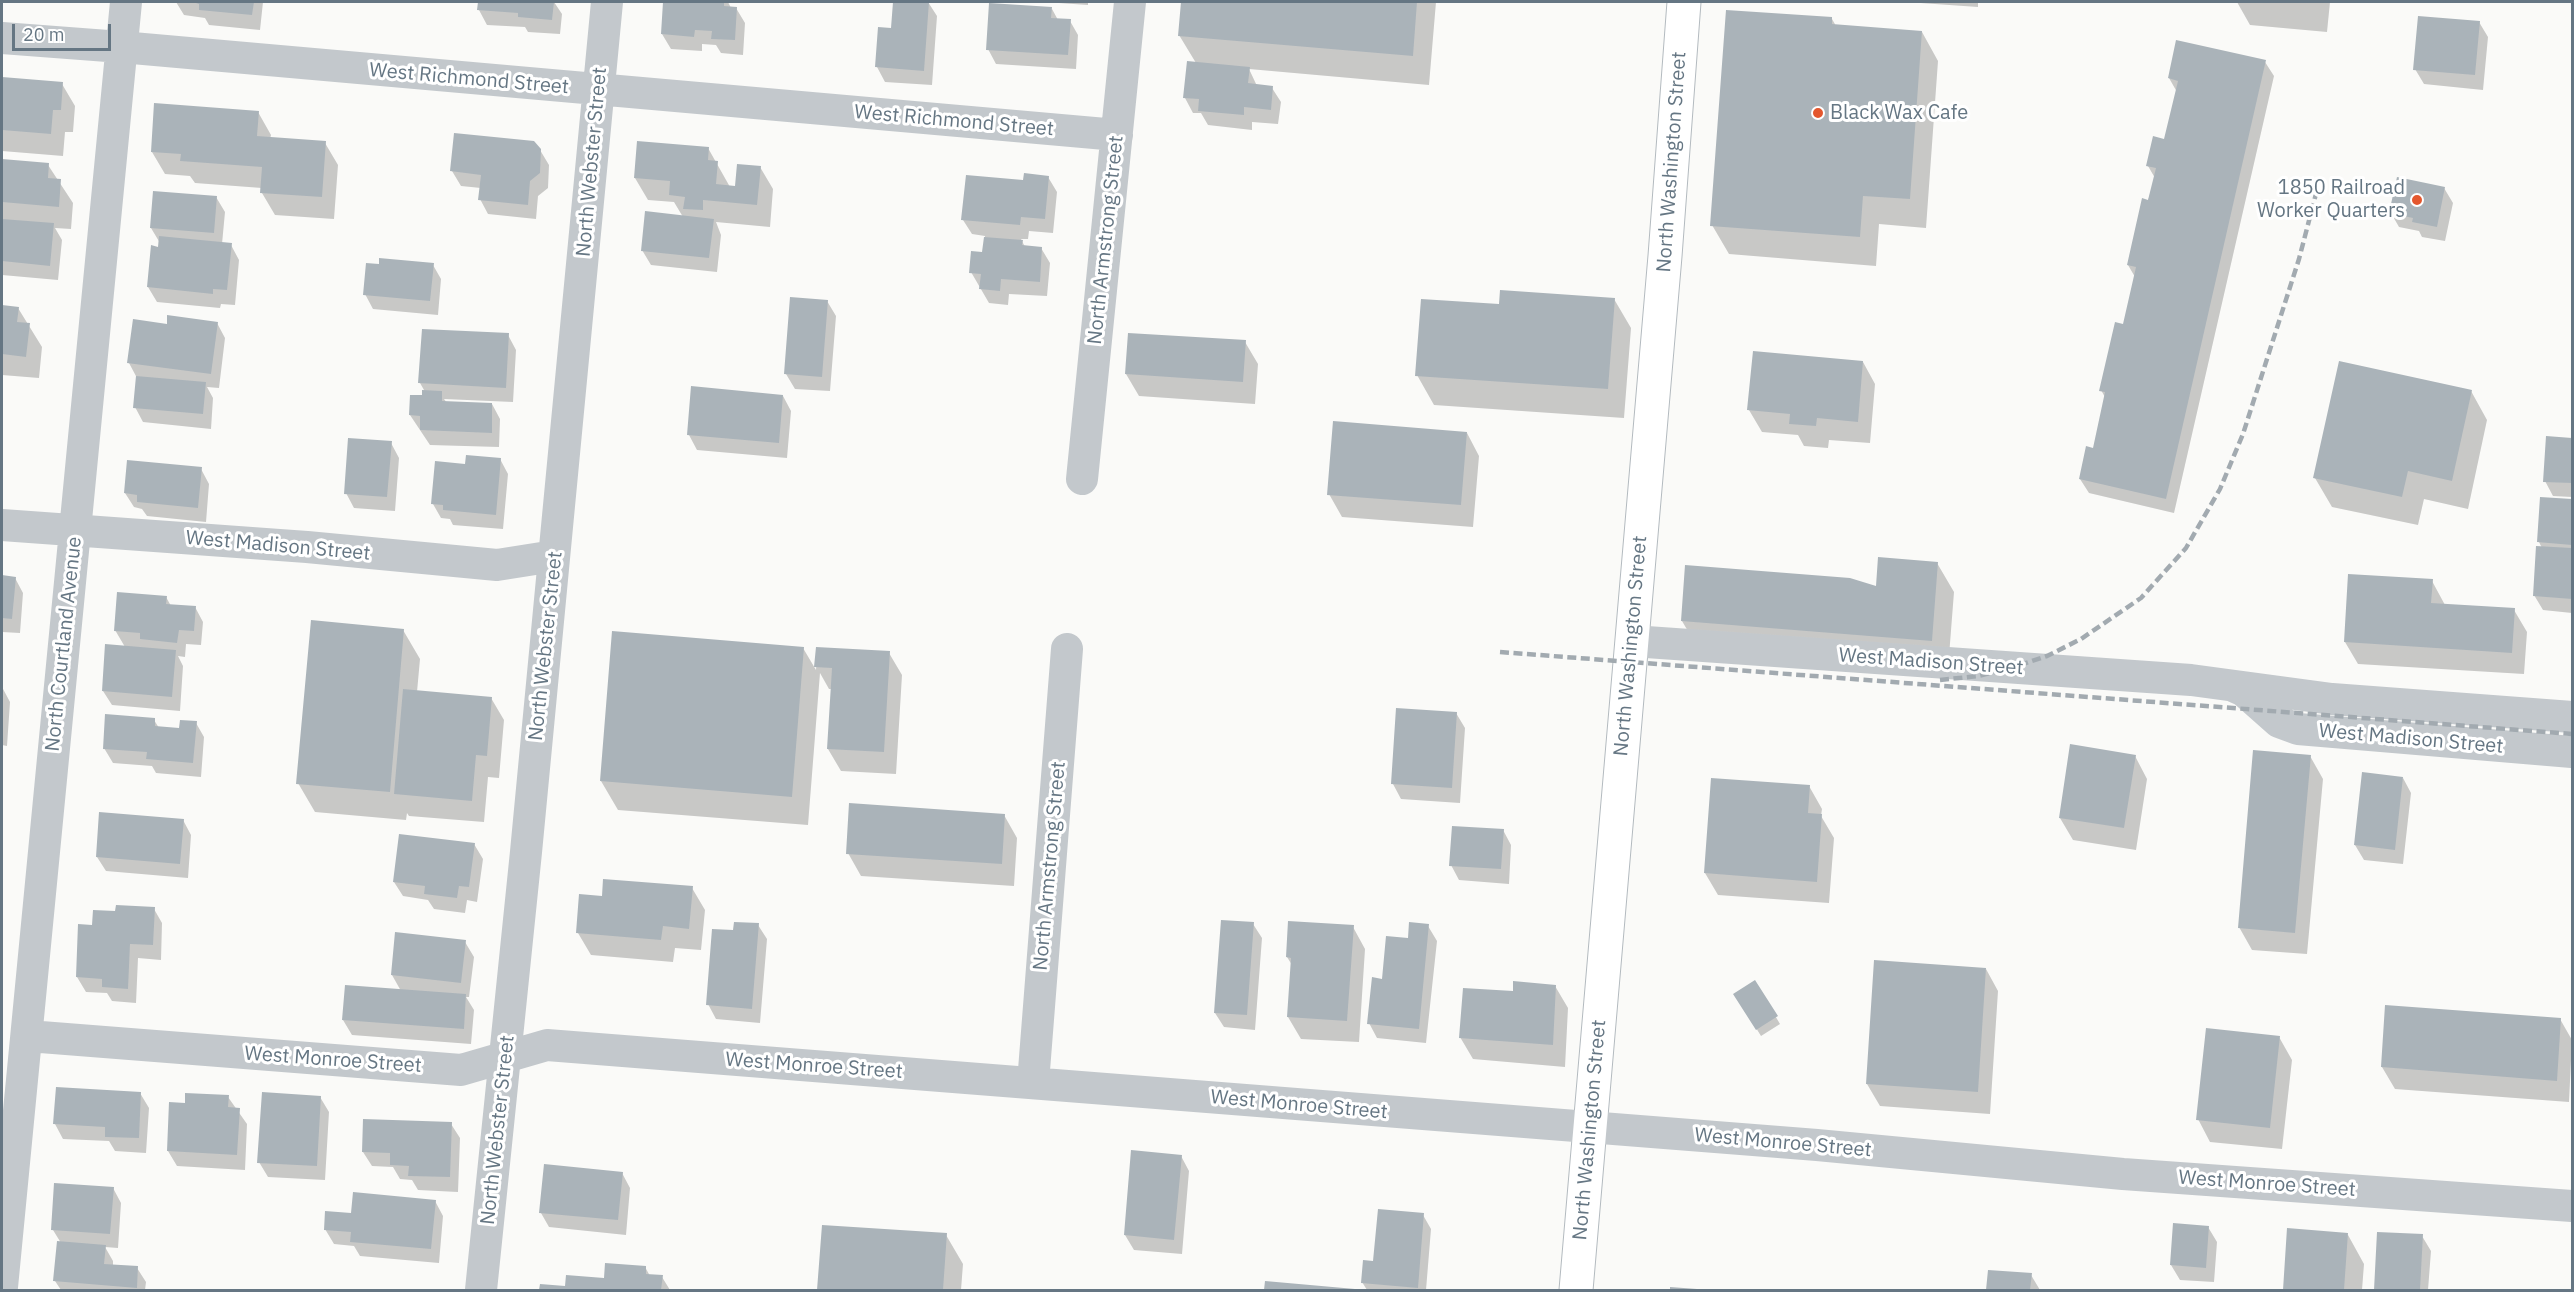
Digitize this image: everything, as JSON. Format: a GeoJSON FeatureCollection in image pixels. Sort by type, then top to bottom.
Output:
{"type":"FeatureCollection","features":[{"type":"Feature","properties":{"kind":"main road","name":"North Washington Street"},"geometry":{"type":"LineString","coordinates":[[1576,1290],[1684,2]]}},
{"type":"Feature","properties":{"kind":"street","name":"North Courtland Avenue"},"geometry":{"type":"LineString","coordinates":[[2,1287],[10,1088],[28,1036],[126,2]]}},
{"type":"Feature","properties":{"kind":"street","name":"North Webster Street"},"geometry":{"type":"LineString","coordinates":[[481,1290],[506,1056],[607,2]]}},
{"type":"Feature","properties":{"kind":"street","name":"North Armstrong Street"},"geometry":{"type":"LineString","coordinates":[[1082,479],[1130,2]]}},
{"type":"Feature","properties":{"kind":"street","name":"West Richmond Street"},"geometry":{"type":"LineString","coordinates":[[2,38],[1116,135]]}},
{"type":"Feature","properties":{"kind":"street","name":"West Madison Street"},"geometry":{"type":"LineString","coordinates":[[2,525],[307,547],[497,565],[554,556]]}},
{"type":"Feature","properties":{"kind":"street","name":"West Madison Street"},"geometry":{"type":"LineString","coordinates":[[1632,641],[2239,686],[2332,699],[2572,717]]}},
{"type":"Feature","properties":{"kind":"street","name":"North Armstrong Street"},"geometry":{"type":"LineString","coordinates":[[1033,1083],[1067,650]]}},
{"type":"Feature","properties":{"kind":"street","name":"West Madison Street"},"geometry":{"type":"LineString","coordinates":[[2239,686],[2278,722],[2298,729],[2572,752]]}},
{"type":"Feature","properties":{"kind":"street","name":"West Monroe Street"},"geometry":{"type":"LineString","coordinates":[[28,1036],[461,1070],[547,1046],[1817,1145],[2123,1173],[2572,1206]]}},
{"type":"Feature","properties":{"kind":"building"},"geometry":{"type":"Polygon","coordinates":[[[193,2],[254,2],[252,15],[199,10],[199,4],[193,2]]]}},
{"type":"Feature","properties":{"kind":"building"},"geometry":{"type":"Polygon","coordinates":[[[478,2],[554,2],[552,20],[518,17],[518,13],[477,10],[478,2]]]}},
{"type":"Feature","properties":{"kind":"building"},"geometry":{"type":"Polygon","coordinates":[[[663,2],[724,2],[724,6],[737,7],[735,40],[711,39],[712,31],[695,30],[694,37],[661,34],[663,2]]]}},
{"type":"Feature","properties":{"kind":"building"},"geometry":{"type":"Polygon","coordinates":[[[893,2],[929,2],[924,71],[875,67],[878,27],[891,28],[893,2]]]}},
{"type":"Feature","properties":{"kind":"building"},"geometry":{"type":"Polygon","coordinates":[[[1181,2],[1417,2],[1413,56],[1178,36],[1181,2]]]}},
{"type":"Feature","properties":{"kind":"building"},"geometry":{"type":"Polygon","coordinates":[[[989,3],[1052,7],[1051,18],[1071,19],[1068,55],[986,50],[989,3]]]}},
{"type":"Feature","properties":{"kind":"building","name":"Black Wax Cafe"},"geometry":{"type":"Polygon","coordinates":[[[1726,10],[1832,17],[1832,24],[1922,31],[1910,199],[1863,196],[1860,237],[1710,226],[1726,10]]]}},
{"type":"Feature","properties":{"kind":"building"},"geometry":{"type":"Polygon","coordinates":[[[2418,16],[2480,21],[2475,75],[2413,70],[2418,16]]]}},
{"type":"Feature","properties":{"kind":"building"},"geometry":{"type":"Polygon","coordinates":[[[2176,40],[2266,60],[2166,499],[2079,479],[2086,446],[2093,448],[2105,392],[2099,391],[2115,322],[2123,324],[2136,267],[2127,265],[2142,198],[2148,200],[2156,168],[2146,166],[2153,136],[2164,139],[2178,81],[2168,78],[2176,40]]]}},
{"type":"Feature","properties":{"kind":"building"},"geometry":{"type":"Polygon","coordinates":[[[1187,61],[1250,67],[1248,83],[1273,86],[1271,110],[1244,107],[1244,115],[1198,111],[1199,99],[1183,98],[1187,61]]]}},
{"type":"Feature","properties":{"kind":"building"},"geometry":{"type":"Polygon","coordinates":[[[2,77],[63,82],[61,110],[53,110],[51,134],[2,130],[2,77]]]}},
{"type":"Feature","properties":{"kind":"building"},"geometry":{"type":"Polygon","coordinates":[[[154,103],[259,111],[257,136],[326,141],[322,197],[260,193],[262,167],[180,161],[181,154],[151,152],[154,103]]]}},
{"type":"Feature","properties":{"kind":"building"},"geometry":{"type":"Polygon","coordinates":[[[454,133],[534,141],[541,149],[540,173],[530,181],[528,205],[478,200],[481,175],[450,171],[454,133]]]}},
{"type":"Feature","properties":{"kind":"building"},"geometry":{"type":"Polygon","coordinates":[[[637,141],[709,147],[708,160],[718,161],[716,184],[735,186],[737,164],[761,166],[757,205],[703,200],[703,210],[683,209],[685,197],[669,195],[670,181],[634,178],[637,141]]]}},
{"type":"Feature","properties":{"kind":"building"},"geometry":{"type":"Polygon","coordinates":[[[2,159],[49,163],[48,178],[61,179],[59,207],[2,202],[2,159]]]}},
{"type":"Feature","properties":{"kind":"building"},"geometry":{"type":"Polygon","coordinates":[[[1024,173],[1049,176],[1045,219],[1021,217],[1020,225],[961,220],[966,175],[1023,180],[1024,173]]]}},
{"type":"Feature","properties":{"kind":"building","name":"1850 Railroad Worker Quarters"},"geometry":{"type":"Polygon","coordinates":[[[2397,177],[2445,187],[2437,227],[2412,222],[2413,218],[2389,213],[2397,177]]]}},
{"type":"Feature","properties":{"kind":"building"},"geometry":{"type":"Polygon","coordinates":[[[153,191],[217,196],[214,233],[150,228],[153,191]]]}},
{"type":"Feature","properties":{"kind":"building"},"geometry":{"type":"Polygon","coordinates":[[[645,211],[714,219],[709,258],[641,251],[645,211]]]}},
{"type":"Feature","properties":{"kind":"building"},"geometry":{"type":"Polygon","coordinates":[[[2,219],[54,223],[50,266],[2,261],[2,219]]]}},
{"type":"Feature","properties":{"kind":"building"},"geometry":{"type":"Polygon","coordinates":[[[159,236],[232,243],[227,290],[213,289],[213,294],[147,287],[151,245],[158,247],[159,236]]]}},
{"type":"Feature","properties":{"kind":"building"},"geometry":{"type":"Polygon","coordinates":[[[984,237],[1023,240],[1022,245],[1042,247],[1040,282],[1001,279],[1000,291],[979,289],[981,274],[969,273],[971,251],[982,252],[984,237]]]}},
{"type":"Feature","properties":{"kind":"building"},"geometry":{"type":"Polygon","coordinates":[[[379,258],[434,263],[430,301],[363,295],[366,263],[379,264],[379,258]]]}},
{"type":"Feature","properties":{"kind":"building"},"geometry":{"type":"Polygon","coordinates":[[[1500,290],[1615,298],[1608,389],[1415,376],[1421,299],[1499,304],[1500,290]]]}},
{"type":"Feature","properties":{"kind":"building"},"geometry":{"type":"Polygon","coordinates":[[[790,297],[828,300],[822,377],[784,374],[790,297]]]}},
{"type":"Feature","properties":{"kind":"building"},"geometry":{"type":"Polygon","coordinates":[[[2,305],[19,307],[17,322],[30,323],[26,357],[2,354],[2,305]]]}},
{"type":"Feature","properties":{"kind":"building"},"geometry":{"type":"Polygon","coordinates":[[[167,315],[218,322],[211,374],[127,363],[133,319],[167,324],[167,315]]]}},
{"type":"Feature","properties":{"kind":"building"},"geometry":{"type":"Polygon","coordinates":[[[422,329],[509,333],[506,388],[418,383],[422,329]]]}},
{"type":"Feature","properties":{"kind":"building"},"geometry":{"type":"Polygon","coordinates":[[[1128,333],[1246,340],[1243,382],[1125,374],[1128,333]]]}},
{"type":"Feature","properties":{"kind":"building"},"geometry":{"type":"Polygon","coordinates":[[[1753,351],[1863,361],[1858,422],[1817,418],[1816,426],[1789,424],[1790,414],[1747,410],[1753,351]]]}},
{"type":"Feature","properties":{"kind":"building"},"geometry":{"type":"Polygon","coordinates":[[[2339,361],[2472,390],[2452,481],[2408,471],[2402,497],[2313,478],[2339,361]]]}},
{"type":"Feature","properties":{"kind":"building"},"geometry":{"type":"Polygon","coordinates":[[[136,376],[206,382],[203,414],[133,408],[136,376]]]}},
{"type":"Feature","properties":{"kind":"building"},"geometry":{"type":"Polygon","coordinates":[[[691,386],[783,395],[779,443],[687,435],[691,386]]]}},
{"type":"Feature","properties":{"kind":"building"},"geometry":{"type":"Polygon","coordinates":[[[422,390],[442,391],[442,401],[492,403],[492,433],[420,430],[420,416],[409,415],[410,395],[422,395],[422,390]]]}},
{"type":"Feature","properties":{"kind":"building"},"geometry":{"type":"Polygon","coordinates":[[[1333,421],[1467,432],[1461,505],[1327,495],[1333,421]]]}},
{"type":"Feature","properties":{"kind":"building"},"geometry":{"type":"Polygon","coordinates":[[[2546,436],[2572,438],[2572,483],[2543,482],[2546,436]]]}},
{"type":"Feature","properties":{"kind":"building"},"geometry":{"type":"Polygon","coordinates":[[[348,438],[392,441],[387,497],[344,494],[348,438]]]}},
{"type":"Feature","properties":{"kind":"building"},"geometry":{"type":"Polygon","coordinates":[[[466,455],[501,458],[496,515],[443,510],[443,505],[431,504],[435,461],[465,464],[466,455]]]}},
{"type":"Feature","properties":{"kind":"building"},"geometry":{"type":"Polygon","coordinates":[[[127,460],[202,467],[198,508],[137,502],[137,495],[124,493],[127,460]]]}},
{"type":"Feature","properties":{"kind":"building"},"geometry":{"type":"Polygon","coordinates":[[[2540,497],[2572,499],[2572,545],[2537,542],[2540,497]]]}},
{"type":"Feature","properties":{"kind":"building"},"geometry":{"type":"Polygon","coordinates":[[[2536,546],[2572,548],[2572,599],[2533,596],[2536,546]]]}},
{"type":"Feature","properties":{"kind":"building"},"geometry":{"type":"Polygon","coordinates":[[[1878,557],[1938,562],[1932,641],[1681,621],[1685,565],[1850,578],[1876,586],[1878,557]]]}},
{"type":"Feature","properties":{"kind":"building"},"geometry":{"type":"Polygon","coordinates":[[[2348,574],[2433,579],[2431,603],[2515,608],[2512,653],[2344,642],[2348,574]]]}},
{"type":"Feature","properties":{"kind":"building"},"geometry":{"type":"Polygon","coordinates":[[[2,575],[16,577],[12,619],[2,618],[2,575]]]}},
{"type":"Feature","properties":{"kind":"building"},"geometry":{"type":"Polygon","coordinates":[[[117,592],[167,596],[166,604],[196,606],[194,631],[179,630],[177,643],[140,639],[140,633],[114,631],[117,592]]]}},
{"type":"Feature","properties":{"kind":"building"},"geometry":{"type":"Polygon","coordinates":[[[311,620],[404,629],[390,792],[296,784],[311,620]]]}},
{"type":"Feature","properties":{"kind":"building"},"geometry":{"type":"Polygon","coordinates":[[[612,631],[804,647],[792,797],[600,781],[612,631]]]}},
{"type":"Feature","properties":{"kind":"building"},"geometry":{"type":"Polygon","coordinates":[[[105,644],[176,650],[172,697],[102,691],[105,644]]]}},
{"type":"Feature","properties":{"kind":"building"},"geometry":{"type":"Polygon","coordinates":[[[816,647],[890,651],[884,752],[827,749],[832,668],[814,667],[816,647]]]}},
{"type":"Feature","properties":{"kind":"building"},"geometry":{"type":"Polygon","coordinates":[[[403,689],[492,697],[487,756],[476,755],[472,801],[394,794],[403,689]]]}},
{"type":"Feature","properties":{"kind":"building"},"geometry":{"type":"Polygon","coordinates":[[[1396,708],[1457,712],[1452,788],[1391,784],[1396,708]]]}},
{"type":"Feature","properties":{"kind":"building"},"geometry":{"type":"Polygon","coordinates":[[[105,714],[155,718],[155,726],[179,728],[180,720],[197,721],[193,763],[146,759],[147,752],[103,749],[105,714]]]}},
{"type":"Feature","properties":{"kind":"building"},"geometry":{"type":"Polygon","coordinates":[[[2070,744],[2136,755],[2124,828],[2059,818],[2070,744]]]}},
{"type":"Feature","properties":{"kind":"building"},"geometry":{"type":"Polygon","coordinates":[[[2253,750],[2311,755],[2295,933],[2238,928],[2253,750]]]}},
{"type":"Feature","properties":{"kind":"building"},"geometry":{"type":"Polygon","coordinates":[[[2362,772],[2403,777],[2395,850],[2354,845],[2362,772]]]}},
{"type":"Feature","properties":{"kind":"building"},"geometry":{"type":"Polygon","coordinates":[[[1711,778],[1810,785],[1808,813],[1822,814],[1817,882],[1704,873],[1711,778]]]}},
{"type":"Feature","properties":{"kind":"building"},"geometry":{"type":"Polygon","coordinates":[[[849,803],[1005,814],[1002,864],[846,854],[849,803]]]}},
{"type":"Feature","properties":{"kind":"building"},"geometry":{"type":"Polygon","coordinates":[[[99,812],[184,819],[180,864],[96,857],[99,812]]]}},
{"type":"Feature","properties":{"kind":"building"},"geometry":{"type":"Polygon","coordinates":[[[1452,826],[1504,829],[1501,869],[1449,866],[1452,826]]]}},
{"type":"Feature","properties":{"kind":"building"},"geometry":{"type":"Polygon","coordinates":[[[399,834],[475,843],[469,887],[459,886],[457,898],[424,894],[425,886],[393,882],[399,834]]]}},
{"type":"Feature","properties":{"kind":"building"},"geometry":{"type":"Polygon","coordinates":[[[603,879],[693,886],[689,929],[663,926],[661,940],[576,933],[579,894],[602,896],[603,879]]]}},
{"type":"Feature","properties":{"kind":"building"},"geometry":{"type":"Polygon","coordinates":[[[116,905],[155,907],[153,945],[130,944],[128,989],[102,987],[102,979],[76,977],[78,924],[92,925],[93,910],[115,911],[116,905]]]}},
{"type":"Feature","properties":{"kind":"building"},"geometry":{"type":"Polygon","coordinates":[[[1221,920],[1254,922],[1247,1015],[1214,1013],[1221,920]]]}},
{"type":"Feature","properties":{"kind":"building"},"geometry":{"type":"Polygon","coordinates":[[[1288,921],[1354,925],[1347,1021],[1287,1017],[1291,958],[1286,957],[1288,921]]]}},
{"type":"Feature","properties":{"kind":"building"},"geometry":{"type":"Polygon","coordinates":[[[734,922],[759,923],[752,1009],[706,1005],[712,929],[733,930],[734,922]]]}},
{"type":"Feature","properties":{"kind":"building"},"geometry":{"type":"Polygon","coordinates":[[[1409,922],[1429,924],[1419,1029],[1367,1024],[1372,977],[1382,979],[1386,936],[1408,938],[1409,922]]]}},
{"type":"Feature","properties":{"kind":"building"},"geometry":{"type":"Polygon","coordinates":[[[395,932],[466,940],[461,983],[391,975],[395,932]]]}},
{"type":"Feature","properties":{"kind":"building"},"geometry":{"type":"Polygon","coordinates":[[[1874,960],[1986,968],[1978,1092],[1866,1084],[1874,960]]]}},
{"type":"Feature","properties":{"kind":"building"},"geometry":{"type":"Polygon","coordinates":[[[1755,980],[1778,1016],[1756,1030],[1733,994],[1755,980]]]}},
{"type":"Feature","properties":{"kind":"building"},"geometry":{"type":"Polygon","coordinates":[[[1513,981],[1556,985],[1553,1045],[1459,1038],[1463,988],[1513,991],[1513,981]]]}},
{"type":"Feature","properties":{"kind":"building"},"geometry":{"type":"Polygon","coordinates":[[[345,985],[466,994],[464,1029],[342,1020],[345,985]]]}},
{"type":"Feature","properties":{"kind":"building"},"geometry":{"type":"Polygon","coordinates":[[[2385,1005],[2561,1018],[2557,1081],[2381,1067],[2385,1005]]]}},
{"type":"Feature","properties":{"kind":"building"},"geometry":{"type":"Polygon","coordinates":[[[2206,1028],[2280,1036],[2270,1128],[2196,1120],[2206,1028]]]}},
{"type":"Feature","properties":{"kind":"building"},"geometry":{"type":"Polygon","coordinates":[[[56,1087],[141,1092],[139,1138],[105,1137],[105,1127],[53,1124],[56,1087]]]}},
{"type":"Feature","properties":{"kind":"building"},"geometry":{"type":"Polygon","coordinates":[[[262,1092],[321,1096],[317,1166],[257,1163],[262,1092]]]}},
{"type":"Feature","properties":{"kind":"building"},"geometry":{"type":"Polygon","coordinates":[[[185,1093],[229,1095],[228,1107],[240,1108],[237,1155],[167,1151],[169,1102],[185,1103],[185,1093]]]}},
{"type":"Feature","properties":{"kind":"building"},"geometry":{"type":"Polygon","coordinates":[[[363,1119],[452,1122],[450,1177],[408,1176],[409,1166],[390,1165],[390,1153],[362,1152],[363,1119]]]}},
{"type":"Feature","properties":{"kind":"building"},"geometry":{"type":"Polygon","coordinates":[[[1131,1150],[1182,1155],[1174,1240],[1124,1235],[1131,1150]]]}},
{"type":"Feature","properties":{"kind":"building"},"geometry":{"type":"Polygon","coordinates":[[[544,1164],[623,1172],[618,1220],[539,1213],[544,1164]]]}},
{"type":"Feature","properties":{"kind":"building"},"geometry":{"type":"Polygon","coordinates":[[[54,1183],[114,1187],[110,1234],[51,1230],[54,1183]]]}},
{"type":"Feature","properties":{"kind":"building"},"geometry":{"type":"Polygon","coordinates":[[[353,1192],[436,1200],[431,1249],[350,1242],[351,1232],[324,1230],[325,1211],[351,1213],[353,1192]]]}},
{"type":"Feature","properties":{"kind":"building"},"geometry":{"type":"Polygon","coordinates":[[[1378,1209],[1424,1213],[1418,1288],[1361,1283],[1363,1260],[1373,1261],[1378,1209]]]}},
{"type":"Feature","properties":{"kind":"building"},"geometry":{"type":"Polygon","coordinates":[[[2173,1223],[2209,1226],[2206,1268],[2170,1265],[2173,1223]]]}},
{"type":"Feature","properties":{"kind":"building"},"geometry":{"type":"Polygon","coordinates":[[[822,1225],[947,1233],[943,1290],[817,1290],[822,1225]]]}},
{"type":"Feature","properties":{"kind":"building"},"geometry":{"type":"Polygon","coordinates":[[[2287,1228],[2348,1233],[2344,1290],[2283,1290],[2287,1228]]]}},
{"type":"Feature","properties":{"kind":"building"},"geometry":{"type":"Polygon","coordinates":[[[2377,1232],[2423,1234],[2420,1290],[2374,1290],[2377,1232]]]}},
{"type":"Feature","properties":{"kind":"building"},"geometry":{"type":"Polygon","coordinates":[[[57,1241],[106,1245],[104,1264],[138,1266],[137,1288],[53,1281],[57,1241]]]}},
{"type":"Feature","properties":{"kind":"building"},"geometry":{"type":"Polygon","coordinates":[[[605,1263],[646,1266],[646,1274],[663,1275],[661,1290],[539,1290],[540,1284],[565,1286],[566,1275],[604,1278],[605,1263]]]}},
{"type":"Feature","properties":{"kind":"building"},"geometry":{"type":"Polygon","coordinates":[[[1988,1270],[2032,1273],[2030,1290],[1986,1290],[1988,1270]]]}},
{"type":"Feature","properties":{"kind":"building"},"geometry":{"type":"Polygon","coordinates":[[[1265,1281],[1355,1289],[1355,1290],[1264,1290],[1265,1281]]]}},
{"type":"Feature","properties":{"kind":"building"},"geometry":{"type":"Polygon","coordinates":[[[1670,1287],[1697,1289],[1697,1290],[1670,1290],[1670,1287]]]}},
{"type":"Feature","properties":{"kind":"railway"},"geometry":{"type":"LineString","coordinates":[[1940,680],[1978,676],[2011,668],[2047,656],[2081,639],[2141,598],[2186,548],[2220,489],[2243,434],[2299,259],[2317,190]]}},
{"type":"Feature","properties":{"kind":"railway"},"geometry":{"type":"LineString","coordinates":[[1500,652],[2572,734]]}},
{"type":"Feature","properties":{"kind":"place","name":"Black Wax Cafe"},"geometry":{"type":"Point","coordinates":[1818,113]}},
{"type":"Feature","properties":{"kind":"place","name":"1850 Railroad Worker Quarters"},"geometry":{"type":"Point","coordinates":[2417,200]}}]}
